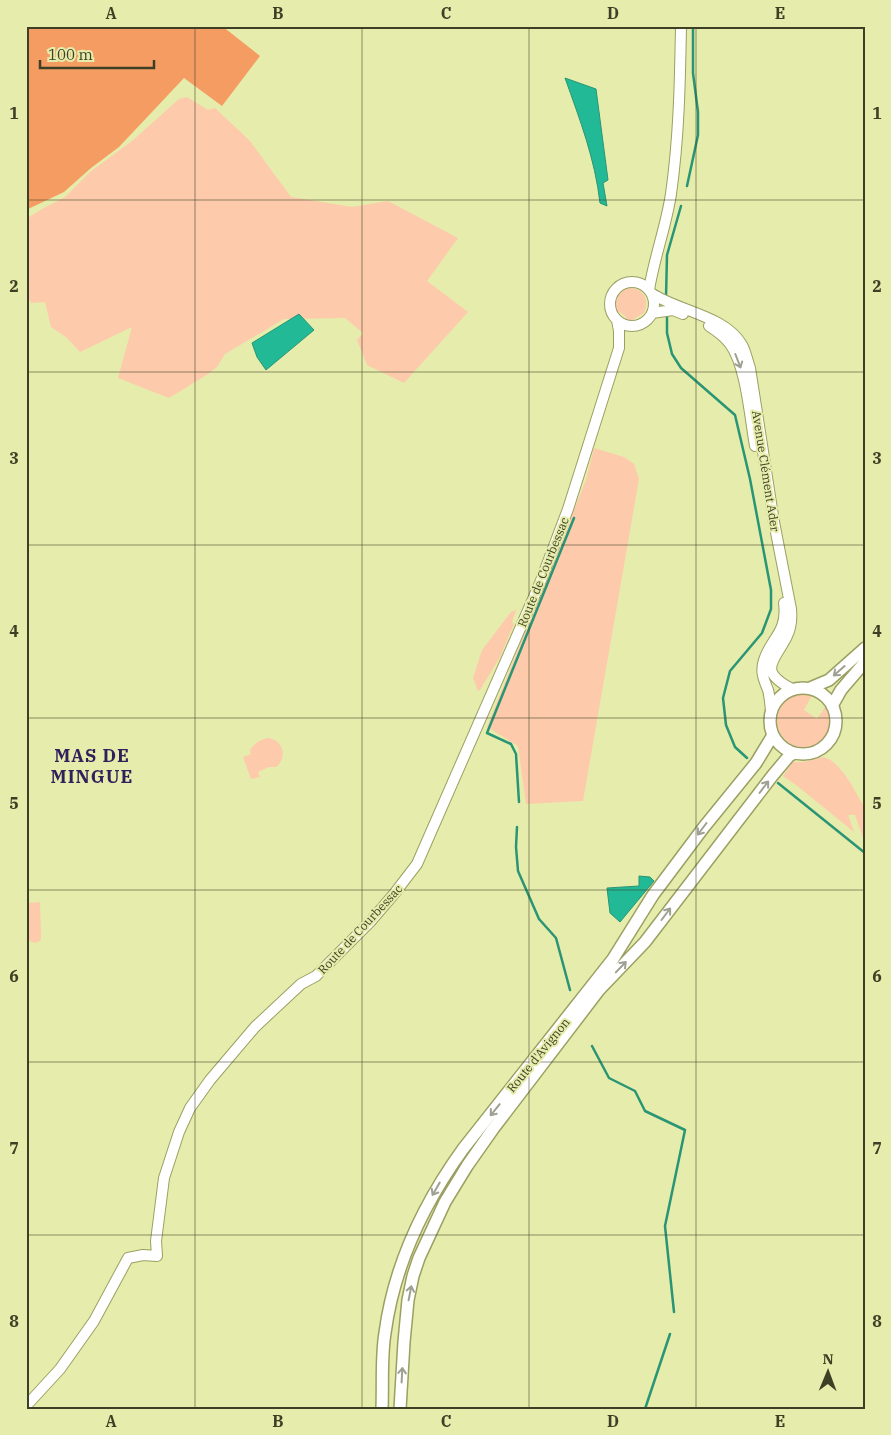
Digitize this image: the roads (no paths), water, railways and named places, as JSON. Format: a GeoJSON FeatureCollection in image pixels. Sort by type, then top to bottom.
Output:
{"type":"FeatureCollection","features":[{"type":"Feature","properties":{"kind":"main road"},"geometry":{"type":"LineString","coordinates":[[810,688],[827,698],[832,706],[836,725],[827,744],[815,751],[801,754],[794,753],[783,747],[772,735],[770,727],[771,710],[779,697],[792,689],[810,688],[829,680],[865,648]]}},
{"type":"Feature","properties":{"kind":"main road"},"geometry":{"type":"LineString","coordinates":[[832,706],[842,690],[865,662]]}},
{"type":"Feature","properties":{"kind":"main road","name":"Route d'Avignon"},"geometry":{"type":"LineString","coordinates":[[382,1409],[384,1334],[391,1297],[410,1242],[429,1202],[463,1149],[614,959],[653,895],[704,827],[756,763],[772,735]]}},
{"type":"Feature","properties":{"kind":"main road","name":"Route d'Avignon"},"geometry":{"type":"LineString","coordinates":[[400,1409],[408,1300],[413,1276],[419,1258],[445,1202],[493,1129],[599,990],[645,942],[773,775],[789,756],[794,753]]}},
{"type":"Feature","properties":{"kind":"street"},"geometry":{"type":"LineString","coordinates":[[647,289],[668,209],[678,137],[681,26]]}},
{"type":"Feature","properties":{"kind":"street"},"geometry":{"type":"LineString","coordinates":[[628,282],[647,289],[653,299],[652,312],[644,323],[637,326],[623,324],[617,320],[610,307],[610,299],[618,287],[628,282]]}},
{"type":"Feature","properties":{"kind":"street","name":"Avenue Clément Ader"},"geometry":{"type":"LineString","coordinates":[[647,289],[661,299],[714,322],[731,332],[742,346],[750,368],[774,522],[791,610],[788,635],[775,653],[771,666],[779,682],[792,689]]}},
{"type":"Feature","properties":{"kind":"street","name":"Avenue Clément Ader"},"geometry":{"type":"LineString","coordinates":[[652,312],[673,310],[710,327],[723,336],[731,345],[742,372],[785,608],[780,632],[766,656],[763,666],[763,679],[768,691],[771,710]]}},
{"type":"Feature","properties":{"kind":"street","name":"Route de Courbessac"},"geometry":{"type":"LineString","coordinates":[[26,1406],[60,1369],[94,1321],[128,1258],[143,1255],[157,1256],[156,1242],[164,1178],[179,1132],[190,1108],[210,1080],[255,1027],[301,984],[316,976],[374,918],[417,864],[540,583],[568,509],[619,348],[617,320]]}},
{"type":"Feature","properties":{"kind":"street","name":"Route de Courbessac"},"geometry":{"type":"LineString","coordinates":[[619,348],[637,326]]}},
{"type":"Feature","properties":{"kind":"water"},"geometry":{"type":"Polygon","coordinates":[[[565,78],[596,89],[608,180],[603,183],[607,206],[600,203],[591,155],[565,78]]]}},
{"type":"Feature","properties":{"kind":"water"},"geometry":{"type":"Polygon","coordinates":[[[299,314],[314,330],[266,370],[257,357],[252,343],[299,314]]]}},
{"type":"Feature","properties":{"kind":"water"},"geometry":{"type":"Polygon","coordinates":[[[639,876],[650,877],[654,881],[620,922],[610,913],[607,888],[639,886],[639,876]]]}},
{"type":"Feature","properties":{"kind":"waterway"},"geometry":{"type":"LineString","coordinates":[[687,186],[698,135],[698,112],[693,73],[693,26]]}},
{"type":"Feature","properties":{"kind":"waterway"},"geometry":{"type":"LineString","coordinates":[[666,297],[667,255],[681,206]]}},
{"type":"Feature","properties":{"kind":"waterway"},"geometry":{"type":"LineString","coordinates":[[667,315],[667,333],[672,354],[681,368],[735,415],[750,479],[771,590],[771,609],[762,633],[730,671],[723,698],[726,725],[735,747],[747,758]]}},
{"type":"Feature","properties":{"kind":"waterway"},"geometry":{"type":"LineString","coordinates":[[519,802],[516,754],[511,744],[487,733],[574,518]]}},
{"type":"Feature","properties":{"kind":"waterway"},"geometry":{"type":"LineString","coordinates":[[778,783],[865,853]]}},
{"type":"Feature","properties":{"kind":"waterway"},"geometry":{"type":"LineString","coordinates":[[517,827],[518,871],[539,919],[556,938],[570,990]]}},
{"type":"Feature","properties":{"kind":"waterway"},"geometry":{"type":"LineString","coordinates":[[592,1046],[609,1078],[635,1091],[645,1111],[685,1130],[665,1226],[674,1312]]}},
{"type":"Feature","properties":{"kind":"waterway"},"geometry":{"type":"LineString","coordinates":[[645,1409],[670,1334]]}},
{"type":"Feature","properties":{"kind":"district","name":"MAS DE MINGUE"},"geometry":{"type":"Point","coordinates":[92,765]}}]}
